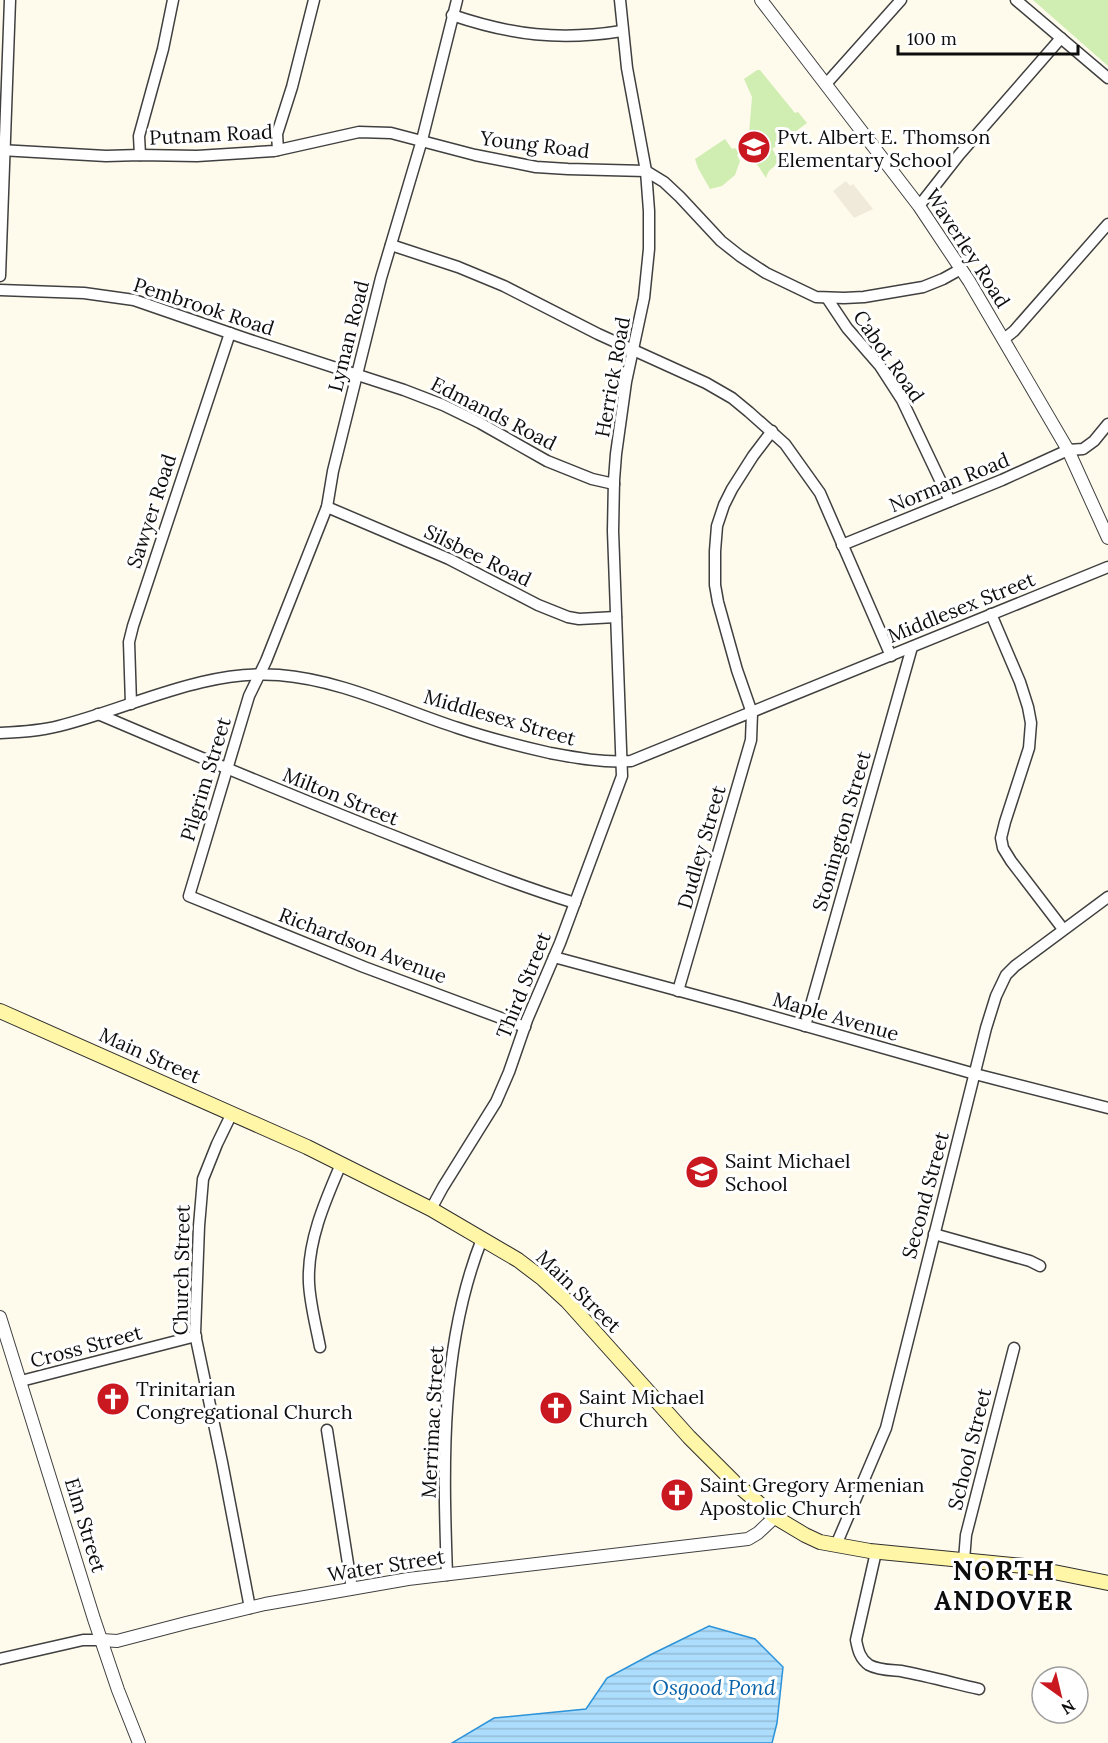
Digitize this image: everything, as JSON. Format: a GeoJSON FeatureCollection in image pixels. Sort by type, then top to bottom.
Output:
{"type":"FeatureCollection","features":[{"type":"Feature","properties":{"kind":"main road","name":"Main Street"},"geometry":{"type":"LineString","coordinates":[[0,1011],[232,1113],[340,1164],[431,1209],[518,1260],[554,1288],[689,1437],[734,1482],[775,1517],[805,1535],[820,1542],[876,1552],[1042,1569],[1108,1584]]}},
{"type":"Feature","properties":{"kind":"street"},"geometry":{"type":"LineString","coordinates":[[0,276],[5,19],[10,0]]}},
{"type":"Feature","properties":{"kind":"street"},"geometry":{"type":"LineString","coordinates":[[140,155],[139,136],[160,61],[173,0]]}},
{"type":"Feature","properties":{"kind":"street"},"geometry":{"type":"LineString","coordinates":[[278,150],[277,134],[292,87],[314,0]]}},
{"type":"Feature","properties":{"kind":"street","name":"Lyman Road"},"geometry":{"type":"LineString","coordinates":[[259,675],[327,507],[333,471],[357,374],[422,140],[457,0]]}},
{"type":"Feature","properties":{"kind":"street","name":"Herrick Road"},"geometry":{"type":"LineString","coordinates":[[620,0],[622,32],[646,171],[649,211],[644,298],[626,382],[614,484],[613,531],[622,762]]}},
{"type":"Feature","properties":{"kind":"street","name":"Waverley Road"},"geometry":{"type":"LineString","coordinates":[[760,0],[919,206],[961,269],[1068,450],[1108,538]]}},
{"type":"Feature","properties":{"kind":"street"},"geometry":{"type":"LineString","coordinates":[[826,84],[901,0]]}},
{"type":"Feature","properties":{"kind":"street"},"geometry":{"type":"LineString","coordinates":[[1016,0],[1108,78]]}},
{"type":"Feature","properties":{"kind":"street"},"geometry":{"type":"LineString","coordinates":[[452,15],[514,33],[596,36],[622,32]]}},
{"type":"Feature","properties":{"kind":"street"},"geometry":{"type":"LineString","coordinates":[[919,206],[959,155],[1061,38]]}},
{"type":"Feature","properties":{"kind":"street","name":"Putnam Road"},"geometry":{"type":"LineString","coordinates":[[2,150],[105,156],[197,156],[255,154],[359,132],[391,133],[422,140]]}},
{"type":"Feature","properties":{"kind":"street","name":"Young Road"},"geometry":{"type":"LineString","coordinates":[[422,140],[475,155],[536,166],[646,171]]}},
{"type":"Feature","properties":{"kind":"street"},"geometry":{"type":"LineString","coordinates":[[646,171],[664,182],[680,196],[721,241],[740,256],[766,273],[816,297],[864,297],[923,287],[961,269]]}},
{"type":"Feature","properties":{"kind":"street"},"geometry":{"type":"LineString","coordinates":[[1004,339],[1014,331],[1108,224]]}},
{"type":"Feature","properties":{"kind":"street"},"geometry":{"type":"LineString","coordinates":[[391,245],[492,280],[732,398],[785,444],[820,494],[891,656]]}},
{"type":"Feature","properties":{"kind":"street","name":"Pembrook Road"},"geometry":{"type":"LineString","coordinates":[[0,290],[84,293],[134,300],[357,374]]}},
{"type":"Feature","properties":{"kind":"street","name":"Cabot Road"},"geometry":{"type":"LineString","coordinates":[[827,298],[847,328],[880,366],[902,400],[950,501]]}},
{"type":"Feature","properties":{"kind":"street","name":"Sawyer Road"},"geometry":{"type":"LineString","coordinates":[[131,704],[129,642],[133,626],[230,333]]}},
{"type":"Feature","properties":{"kind":"street","name":"Edmands Road"},"geometry":{"type":"LineString","coordinates":[[357,374],[443,405],[547,461],[592,479],[614,484]]}},
{"type":"Feature","properties":{"kind":"street","name":"Norman Road"},"geometry":{"type":"LineString","coordinates":[[842,544],[1068,450],[1083,449],[1094,441],[1108,424]]}},
{"type":"Feature","properties":{"kind":"street"},"geometry":{"type":"LineString","coordinates":[[752,713],[718,602],[715,551],[717,526],[724,505],[753,456],[772,431]]}},
{"type":"Feature","properties":{"kind":"street","name":"Silsbee Road"},"geometry":{"type":"LineString","coordinates":[[327,507],[449,559],[538,605],[579,619],[616,617]]}},
{"type":"Feature","properties":{"kind":"street","name":"Middlesex Street"},"geometry":{"type":"LineString","coordinates":[[0,734],[58,726],[211,681],[237,676],[279,675],[335,685],[457,728],[538,750],[606,762],[631,761],[1108,567]]}},
{"type":"Feature","properties":{"kind":"street"},"geometry":{"type":"LineString","coordinates":[[991,614],[1020,682],[1029,707],[1031,723],[1029,748],[1001,838],[1003,848],[1063,929]]}},
{"type":"Feature","properties":{"kind":"street","name":"Stonington Street"},"geometry":{"type":"LineString","coordinates":[[805,1026],[912,647]]}},
{"type":"Feature","properties":{"kind":"street","name":"Pilgrim Street"},"geometry":{"type":"LineString","coordinates":[[189,896],[249,696],[259,675]]}},
{"type":"Feature","properties":{"kind":"street","name":"Dudley Street"},"geometry":{"type":"LineString","coordinates":[[678,991],[751,740],[752,713]]}},
{"type":"Feature","properties":{"kind":"street","name":"Milton Street"},"geometry":{"type":"LineString","coordinates":[[98,714],[413,844],[534,890],[575,903]]}},
{"type":"Feature","properties":{"kind":"street","name":"Third Street"},"geometry":{"type":"LineString","coordinates":[[431,1209],[496,1102],[509,1072],[618,791],[622,776],[622,762]]}},
{"type":"Feature","properties":{"kind":"street","name":"Richardson Avenue"},"geometry":{"type":"LineString","coordinates":[[189,896],[364,967],[525,1027]]}},
{"type":"Feature","properties":{"kind":"street","name":"Second Street"},"geometry":{"type":"LineString","coordinates":[[836,1545],[886,1428],[991,1013],[1006,975],[1063,929],[1108,897]]}},
{"type":"Feature","properties":{"kind":"street","name":"Maple Avenue"},"geometry":{"type":"LineString","coordinates":[[554,957],[975,1074],[1108,1108]]}},
{"type":"Feature","properties":{"kind":"street","name":"Church Street"},"geometry":{"type":"LineString","coordinates":[[232,1113],[203,1179],[199,1226],[196,1336],[250,1608]]}},
{"type":"Feature","properties":{"kind":"street"},"geometry":{"type":"LineString","coordinates":[[320,1347],[309,1286],[309,1268],[319,1220],[340,1164]]}},
{"type":"Feature","properties":{"kind":"street"},"geometry":{"type":"LineString","coordinates":[[934,1234],[1030,1261],[1040,1266]]}},
{"type":"Feature","properties":{"kind":"street","name":"Merrimac Street"},"geometry":{"type":"LineString","coordinates":[[447,1575],[445,1461],[452,1356],[468,1278],[482,1239]]}},
{"type":"Feature","properties":{"kind":"street","name":"Elm Street"},"geometry":{"type":"LineString","coordinates":[[0,1317],[4,1343],[21,1382],[94,1619],[139,1743]]}},
{"type":"Feature","properties":{"kind":"street","name":"Cross Street"},"geometry":{"type":"LineString","coordinates":[[21,1382],[196,1336]]}},
{"type":"Feature","properties":{"kind":"street","name":"School Street"},"geometry":{"type":"LineString","coordinates":[[964,1560],[966,1535],[1014,1348]]}},
{"type":"Feature","properties":{"kind":"street"},"geometry":{"type":"LineString","coordinates":[[327,1430],[352,1588]]}},
{"type":"Feature","properties":{"kind":"street","name":"Water Street"},"geometry":{"type":"LineString","coordinates":[[0,1659],[83,1640],[117,1641],[250,1608],[408,1579],[748,1539],[775,1517]]}},
{"type":"Feature","properties":{"kind":"street"},"geometry":{"type":"LineString","coordinates":[[876,1552],[856,1640],[862,1658],[875,1668],[901,1671],[979,1689]]}},
{"type":"Feature","properties":{"kind":"green space"},"geometry":{"type":"Polygon","coordinates":[[[1033,0],[1108,0],[1108,66],[1033,0]]]}},
{"type":"Feature","properties":{"kind":"green space"},"geometry":{"type":"Polygon","coordinates":[[[760,70],[795,113],[798,112],[807,123],[772,149],[782,164],[772,168],[766,178],[749,152],[748,146],[752,97],[744,79],[760,70]]]}},
{"type":"Feature","properties":{"kind":"green space"},"geometry":{"type":"Polygon","coordinates":[[[725,139],[732,149],[735,148],[739,153],[737,155],[740,161],[735,175],[722,186],[710,189],[695,159],[725,139]]]}},
{"type":"Feature","properties":{"kind":"shaded area"},"geometry":{"type":"Polygon","coordinates":[[[846,181],[850,186],[853,184],[873,209],[854,218],[833,191],[846,181]]]}},
{"type":"Feature","properties":{"kind":"water","name":"Osgood Pond"},"geometry":{"type":"Polygon","coordinates":[[[709,1626],[755,1639],[783,1667],[777,1723],[772,1743],[452,1743],[494,1718],[586,1709],[607,1678],[709,1626]]]}},
{"type":"Feature","properties":{"kind":"place","name":"Pvt. Albert E. Thomson Elementary School"},"geometry":{"type":"Point","coordinates":[754,147]}},
{"type":"Feature","properties":{"kind":"place","name":"Saint Michael School"},"geometry":{"type":"Point","coordinates":[702,1172]}},
{"type":"Feature","properties":{"kind":"place","name":"Trinitarian Congregational Church"},"geometry":{"type":"Point","coordinates":[113,1399]}},
{"type":"Feature","properties":{"kind":"place","name":"Saint Michael Church"},"geometry":{"type":"Point","coordinates":[556,1408]}},
{"type":"Feature","properties":{"kind":"place","name":"Saint Gregory Armenian Apostolic Church"},"geometry":{"type":"Point","coordinates":[677,1495]}},
{"type":"Feature","properties":{"kind":"district","name":"NORTH ANDOVER"},"geometry":{"type":"Point","coordinates":[1004,1585]}}]}
